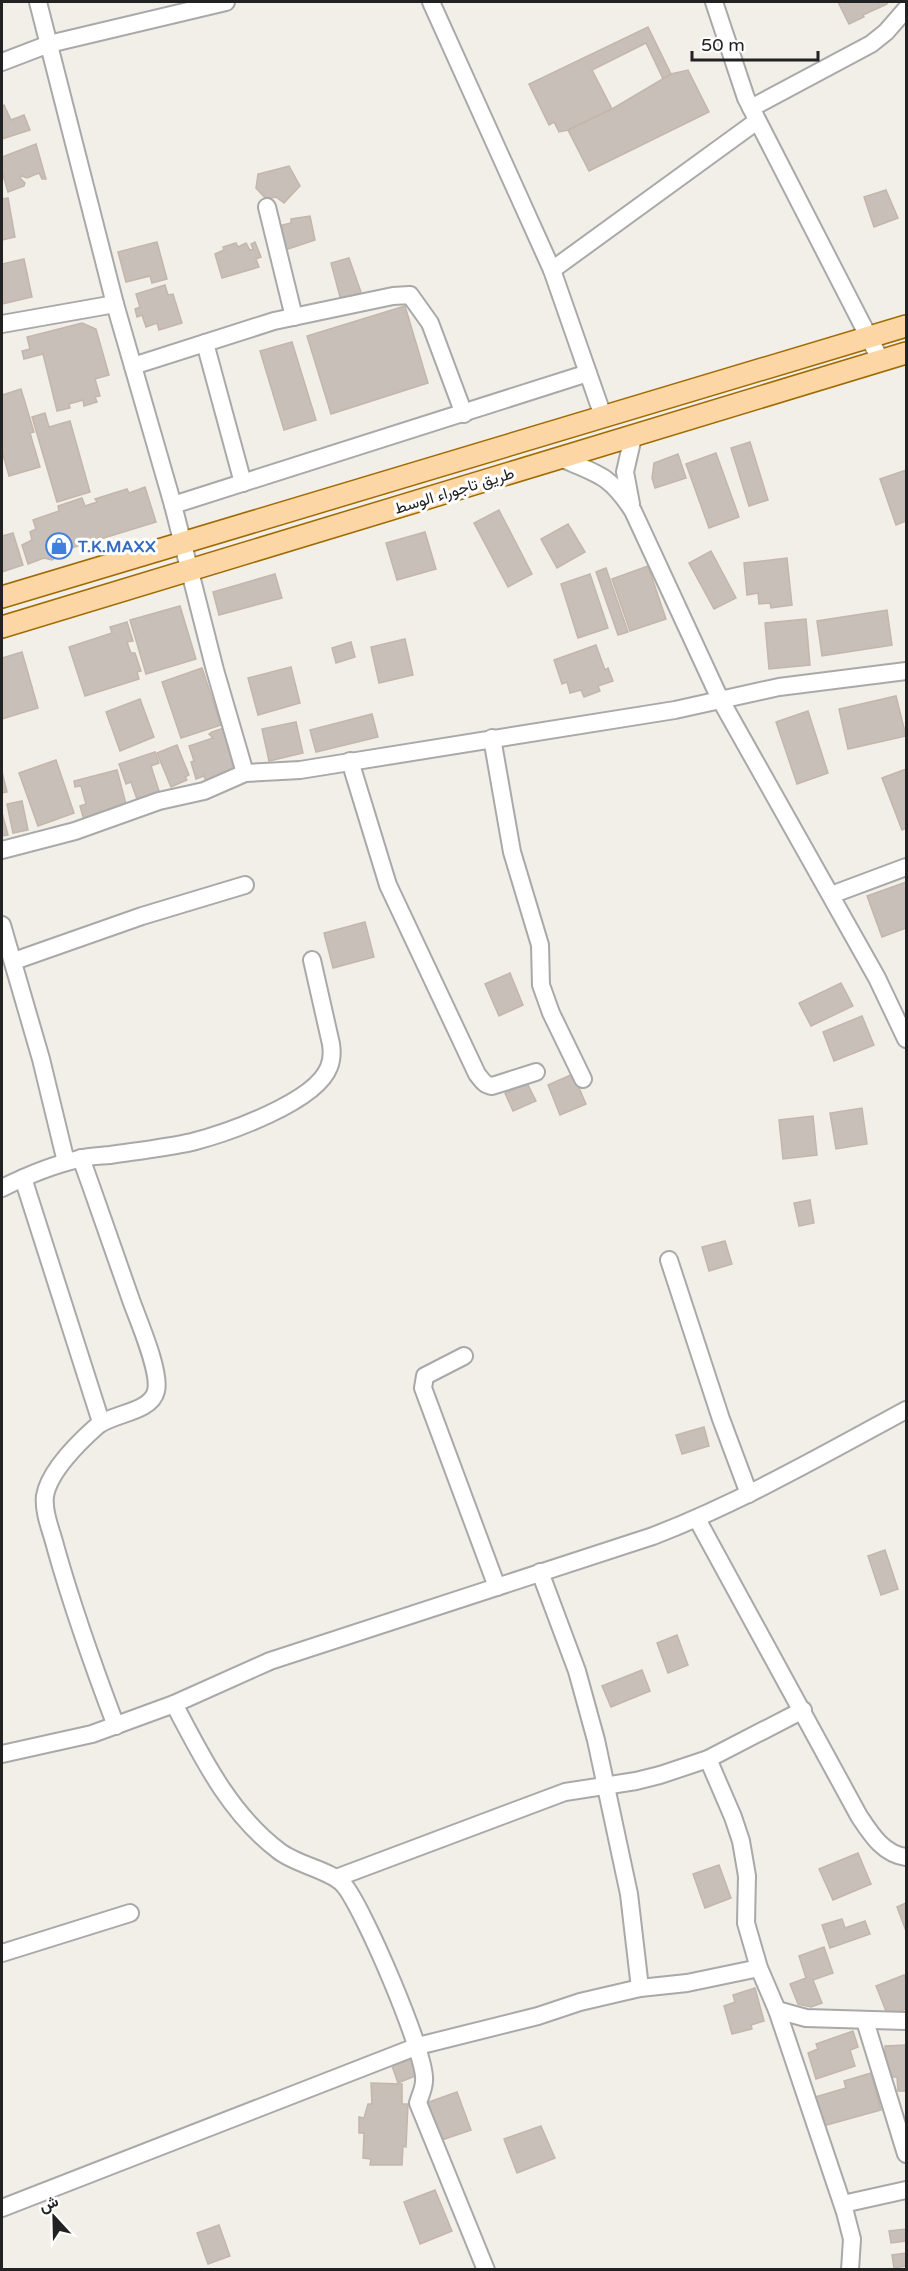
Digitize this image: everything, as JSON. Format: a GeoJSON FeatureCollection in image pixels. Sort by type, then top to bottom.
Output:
{"type":"FeatureCollection","features":[{"type":"Feature","properties":{"kind":"main road"},"geometry":{"type":"LineString","coordinates":[[2,597],[906,326]]}},
{"type":"Feature","properties":{"kind":"main road","name":"طريق تاجوراء الوسط"},"geometry":{"type":"LineString","coordinates":[[2,627],[906,353]]}},
{"type":"Feature","properties":{"kind":"street"},"geometry":{"type":"LineString","coordinates":[[38,2],[115,304],[173,505],[181,542],[245,773]]}},
{"type":"Feature","properties":{"kind":"street"},"geometry":{"type":"LineString","coordinates":[[2,62],[49,44],[192,6],[226,2]]}},
{"type":"Feature","properties":{"kind":"street"},"geometry":{"type":"LineString","coordinates":[[431,2],[552,270],[603,416]]}},
{"type":"Feature","properties":{"kind":"street"},"geometry":{"type":"LineString","coordinates":[[714,2],[736,70],[754,115],[882,361]]}},
{"type":"Feature","properties":{"kind":"street"},"geometry":{"type":"LineString","coordinates":[[552,270],[754,115],[871,44],[886,32],[906,9]]}},
{"type":"Feature","properties":{"kind":"street"},"geometry":{"type":"LineString","coordinates":[[267,207],[294,317]]}},
{"type":"Feature","properties":{"kind":"street"},"geometry":{"type":"LineString","coordinates":[[133,366],[294,317],[393,296],[410,296],[430,323],[464,414]]}},
{"type":"Feature","properties":{"kind":"street"},"geometry":{"type":"LineString","coordinates":[[2,324],[115,304]]}},
{"type":"Feature","properties":{"kind":"street"},"geometry":{"type":"LineString","coordinates":[[205,343],[243,483]]}},
{"type":"Feature","properties":{"kind":"street"},"geometry":{"type":"LineString","coordinates":[[173,505],[588,373]]}},
{"type":"Feature","properties":{"kind":"street"},"geometry":{"type":"LineString","coordinates":[[633,436],[625,472],[633,511]]}},
{"type":"Feature","properties":{"kind":"street"},"geometry":{"type":"LineString","coordinates":[[560,458],[607,478],[621,492],[633,511],[720,699],[878,978],[906,1039]]}},
{"type":"Feature","properties":{"kind":"street"},"geometry":{"type":"LineString","coordinates":[[2,850],[75,831],[159,801],[204,791],[245,773],[300,770],[675,710],[779,687],[906,671]]}},
{"type":"Feature","properties":{"kind":"street"},"geometry":{"type":"LineString","coordinates":[[492,738],[512,852],[540,945],[541,985],[583,1079]]}},
{"type":"Feature","properties":{"kind":"street"},"geometry":{"type":"LineString","coordinates":[[350,761],[388,885],[477,1074],[487,1086],[492,1086],[536,1072]]}},
{"type":"Feature","properties":{"kind":"street"},"geometry":{"type":"LineString","coordinates":[[831,895],[906,867]]}},
{"type":"Feature","properties":{"kind":"street"},"geometry":{"type":"LineString","coordinates":[[10,966],[142,916],[245,885]]}},
{"type":"Feature","properties":{"kind":"street"},"geometry":{"type":"LineString","coordinates":[[2,925],[10,966],[74,1160],[143,1333],[157,1382],[156,1393],[150,1402],[101,1422],[58,1467],[48,1483],[45,1497],[45,1511],[94,1669],[116,1726]]}},
{"type":"Feature","properties":{"kind":"street"},"geometry":{"type":"LineString","coordinates":[[2,1188],[74,1160],[190,1142],[215,1135],[282,1108],[314,1087],[324,1077],[330,1066],[332,1055],[312,960]]}},
{"type":"Feature","properties":{"kind":"street"},"geometry":{"type":"LineString","coordinates":[[23,1178],[101,1422]]}},
{"type":"Feature","properties":{"kind":"street"},"geometry":{"type":"LineString","coordinates":[[669,1260],[721,1419],[749,1494]]}},
{"type":"Feature","properties":{"kind":"street"},"geometry":{"type":"LineString","coordinates":[[464,1356],[425,1376],[423,1388],[497,1587]]}},
{"type":"Feature","properties":{"kind":"street"},"geometry":{"type":"LineString","coordinates":[[2,1754],[51,1745],[116,1726],[174,1704],[270,1660],[652,1536],[697,1519],[749,1494],[906,1410]]}},
{"type":"Feature","properties":{"kind":"street"},"geometry":{"type":"LineString","coordinates":[[697,1519],[868,1830],[888,1851],[906,1857]]}},
{"type":"Feature","properties":{"kind":"street"},"geometry":{"type":"LineString","coordinates":[[540,1572],[583,1692],[599,1751],[629,1894],[640,1988]]}},
{"type":"Feature","properties":{"kind":"street"},"geometry":{"type":"LineString","coordinates":[[174,1704],[210,1773],[246,1820],[289,1859],[336,1878],[345,1886],[360,1909],[418,2046],[425,2080],[418,2103],[486,2270]]}},
{"type":"Feature","properties":{"kind":"street"},"geometry":{"type":"LineString","coordinates":[[336,1878],[573,1790],[660,1776],[708,1759],[803,1710]]}},
{"type":"Feature","properties":{"kind":"street"},"geometry":{"type":"LineString","coordinates":[[708,1759],[741,1841],[747,1876],[746,1923],[759,1968],[777,2010],[843,2204],[852,2239],[850,2270]]}},
{"type":"Feature","properties":{"kind":"street"},"geometry":{"type":"LineString","coordinates":[[2,1953],[130,1913]]}},
{"type":"Feature","properties":{"kind":"street"},"geometry":{"type":"LineString","coordinates":[[2,2208],[418,2046],[640,1988],[687,1983],[759,1968]]}},
{"type":"Feature","properties":{"kind":"street"},"geometry":{"type":"LineString","coordinates":[[777,2010],[806,2018],[906,2021]]}},
{"type":"Feature","properties":{"kind":"street"},"geometry":{"type":"LineString","coordinates":[[865,2021],[906,2154]]}},
{"type":"Feature","properties":{"kind":"street"},"geometry":{"type":"LineString","coordinates":[[843,2204],[906,2190]]}},
{"type":"Feature","properties":{"kind":"building"},"geometry":{"type":"Polygon","coordinates":[[[838,2],[887,2],[887,4],[849,24],[838,2]]]}},
{"type":"Feature","properties":{"kind":"building"},"geometry":{"type":"Polygon","coordinates":[[[648,27],[671,74],[663,79],[646,43],[592,70],[612,109],[568,130],[559,132],[554,122],[549,125],[529,84],[648,27]]]}},
{"type":"Feature","properties":{"kind":"building"},"geometry":{"type":"Polygon","coordinates":[[[688,70],[709,112],[589,171],[568,130],[612,109],[671,74],[688,70]]]}},
{"type":"Feature","properties":{"kind":"building"},"geometry":{"type":"Polygon","coordinates":[[[4,105],[11,120],[24,115],[30,130],[2,139],[2,106],[4,105]]]}},
{"type":"Feature","properties":{"kind":"building"},"geometry":{"type":"Polygon","coordinates":[[[36,144],[46,179],[42,179],[39,173],[27,178],[22,176],[20,178],[25,183],[24,186],[8,192],[2,172],[2,157],[36,144]]]}},
{"type":"Feature","properties":{"kind":"building"},"geometry":{"type":"Polygon","coordinates":[[[289,166],[300,186],[284,203],[276,197],[266,199],[256,188],[258,174],[289,166]]]}},
{"type":"Feature","properties":{"kind":"building"},"geometry":{"type":"Polygon","coordinates":[[[886,190],[898,218],[874,227],[864,197],[886,190]]]}},
{"type":"Feature","properties":{"kind":"building"},"geometry":{"type":"Polygon","coordinates":[[[2,196],[3,199],[8,198],[15,237],[2,240],[2,196]]]}},
{"type":"Feature","properties":{"kind":"building"},"geometry":{"type":"Polygon","coordinates":[[[310,216],[315,240],[285,250],[278,226],[291,223],[291,219],[310,216]]]}},
{"type":"Feature","properties":{"kind":"building"},"geometry":{"type":"Polygon","coordinates":[[[157,242],[167,279],[152,283],[150,276],[126,282],[118,252],[157,242]]]}},
{"type":"Feature","properties":{"kind":"building"},"geometry":{"type":"Polygon","coordinates":[[[255,242],[261,257],[256,259],[259,267],[222,278],[215,254],[224,250],[223,247],[236,243],[238,247],[246,243],[250,250],[253,249],[251,244],[255,242]]]}},
{"type":"Feature","properties":{"kind":"building"},"geometry":{"type":"Polygon","coordinates":[[[349,258],[361,292],[358,298],[355,296],[340,297],[331,263],[349,258]]]}},
{"type":"Feature","properties":{"kind":"building"},"geometry":{"type":"Polygon","coordinates":[[[24,259],[32,297],[2,304],[2,264],[24,259]]]}},
{"type":"Feature","properties":{"kind":"building"},"geometry":{"type":"Polygon","coordinates":[[[165,285],[168,295],[173,294],[182,323],[159,330],[157,323],[146,327],[142,315],[137,317],[135,309],[140,307],[136,294],[165,285]]]}},
{"type":"Feature","properties":{"kind":"building"},"geometry":{"type":"Polygon","coordinates":[[[405,306],[428,383],[331,414],[307,336],[405,306]]]}},
{"type":"Feature","properties":{"kind":"building"},"geometry":{"type":"Polygon","coordinates":[[[82,323],[96,329],[109,375],[95,379],[100,396],[95,397],[97,402],[84,406],[83,400],[69,404],[70,408],[57,411],[43,354],[24,359],[22,351],[30,349],[27,337],[82,323]]]}},
{"type":"Feature","properties":{"kind":"building"},"geometry":{"type":"Polygon","coordinates":[[[292,342],[316,420],[284,430],[260,351],[292,342]]]}},
{"type":"Feature","properties":{"kind":"building"},"geometry":{"type":"Polygon","coordinates":[[[21,389],[34,432],[30,433],[40,467],[9,476],[2,451],[2,395],[21,389]]]}},
{"type":"Feature","properties":{"kind":"building"},"geometry":{"type":"Polygon","coordinates":[[[45,413],[49,427],[70,421],[90,492],[57,502],[32,417],[45,413]]]}},
{"type":"Feature","properties":{"kind":"building"},"geometry":{"type":"Polygon","coordinates":[[[750,442],[768,500],[749,506],[731,448],[750,442]]]}},
{"type":"Feature","properties":{"kind":"building"},"geometry":{"type":"Polygon","coordinates":[[[716,453],[739,517],[709,528],[686,464],[716,453]]]}},
{"type":"Feature","properties":{"kind":"building"},"geometry":{"type":"Polygon","coordinates":[[[678,454],[686,478],[655,488],[652,478],[654,463],[678,454]]]}},
{"type":"Feature","properties":{"kind":"building"},"geometry":{"type":"Polygon","coordinates":[[[906,470],[906,521],[896,525],[880,479],[906,470]]]}},
{"type":"Feature","properties":{"kind":"building"},"geometry":{"type":"Polygon","coordinates":[[[145,487],[156,522],[68,549],[52,560],[44,558],[28,564],[22,545],[32,540],[30,532],[36,529],[33,520],[59,511],[58,506],[82,498],[85,506],[97,502],[95,499],[127,489],[129,493],[145,487]]]}},
{"type":"Feature","properties":{"kind":"building"},"geometry":{"type":"Polygon","coordinates":[[[499,510],[532,574],[508,587],[474,523],[499,510]]]}},
{"type":"Feature","properties":{"kind":"building"},"geometry":{"type":"Polygon","coordinates":[[[568,524],[585,552],[557,568],[541,539],[568,524]]]}},
{"type":"Feature","properties":{"kind":"building"},"geometry":{"type":"Polygon","coordinates":[[[425,532],[436,569],[397,580],[386,543],[425,532]]]}},
{"type":"Feature","properties":{"kind":"building"},"geometry":{"type":"Polygon","coordinates":[[[13,533],[23,565],[2,572],[2,536],[13,533]]]}},
{"type":"Feature","properties":{"kind":"building"},"geometry":{"type":"Polygon","coordinates":[[[711,551],[736,598],[714,609],[689,563],[711,551]]]}},
{"type":"Feature","properties":{"kind":"building"},"geometry":{"type":"Polygon","coordinates":[[[787,558],[792,605],[771,608],[770,603],[759,604],[758,593],[747,595],[744,563],[787,558]]]}},
{"type":"Feature","properties":{"kind":"building"},"geometry":{"type":"Polygon","coordinates":[[[648,566],[666,619],[630,631],[612,579],[648,566]]]}},
{"type":"Feature","properties":{"kind":"building"},"geometry":{"type":"Polygon","coordinates":[[[606,568],[628,632],[618,635],[596,572],[606,568]]]}},
{"type":"Feature","properties":{"kind":"building"},"geometry":{"type":"Polygon","coordinates":[[[275,574],[282,598],[219,615],[213,592],[275,574]]]}},
{"type":"Feature","properties":{"kind":"building"},"geometry":{"type":"Polygon","coordinates":[[[590,574],[608,628],[578,638],[561,584],[590,574]]]}},
{"type":"Feature","properties":{"kind":"building"},"geometry":{"type":"Polygon","coordinates":[[[180,606],[196,659],[146,674],[130,620],[180,606]]]}},
{"type":"Feature","properties":{"kind":"building"},"geometry":{"type":"Polygon","coordinates":[[[887,610],[892,645],[822,656],[817,621],[887,610]]]}},
{"type":"Feature","properties":{"kind":"building"},"geometry":{"type":"Polygon","coordinates":[[[806,619],[810,665],[769,669],[765,623],[806,619]]]}},
{"type":"Feature","properties":{"kind":"building"},"geometry":{"type":"Polygon","coordinates":[[[127,622],[133,641],[127,642],[131,653],[135,653],[141,671],[137,672],[139,679],[85,696],[69,647],[112,633],[110,627],[127,622]]]}},
{"type":"Feature","properties":{"kind":"building"},"geometry":{"type":"Polygon","coordinates":[[[405,639],[413,675],[379,683],[371,647],[405,639]]]}},
{"type":"Feature","properties":{"kind":"building"},"geometry":{"type":"Polygon","coordinates":[[[351,642],[355,657],[336,663],[332,648],[351,642]]]}},
{"type":"Feature","properties":{"kind":"building"},"geometry":{"type":"Polygon","coordinates":[[[596,645],[605,670],[608,668],[613,681],[598,686],[600,691],[584,697],[581,690],[570,693],[567,682],[562,684],[554,660],[596,645]]]}},
{"type":"Feature","properties":{"kind":"building"},"geometry":{"type":"Polygon","coordinates":[[[22,652],[38,708],[2,719],[2,658],[22,652]]]}},
{"type":"Feature","properties":{"kind":"building"},"geometry":{"type":"Polygon","coordinates":[[[291,667],[300,703],[258,715],[248,678],[291,667]]]}},
{"type":"Feature","properties":{"kind":"building"},"geometry":{"type":"Polygon","coordinates":[[[202,668],[221,725],[181,738],[162,682],[202,668]]]}},
{"type":"Feature","properties":{"kind":"building"},"geometry":{"type":"Polygon","coordinates":[[[896,696],[906,736],[848,749],[839,709],[896,696]]]}},
{"type":"Feature","properties":{"kind":"building"},"geometry":{"type":"Polygon","coordinates":[[[140,699],[154,737],[120,751],[106,712],[140,699]]]}},
{"type":"Feature","properties":{"kind":"building"},"geometry":{"type":"Polygon","coordinates":[[[808,711],[828,773],[797,784],[776,722],[808,711]]]}},
{"type":"Feature","properties":{"kind":"building"},"geometry":{"type":"Polygon","coordinates":[[[372,714],[378,737],[316,752],[310,730],[372,714]]]}},
{"type":"Feature","properties":{"kind":"building"},"geometry":{"type":"Polygon","coordinates":[[[296,722],[303,753],[269,761],[262,729],[296,722]]]}},
{"type":"Feature","properties":{"kind":"building"},"geometry":{"type":"Polygon","coordinates":[[[224,728],[239,774],[207,784],[204,776],[196,779],[189,746],[213,738],[209,734],[224,728]]]}},
{"type":"Feature","properties":{"kind":"building"},"geometry":{"type":"Polygon","coordinates":[[[177,745],[189,775],[185,777],[187,780],[171,787],[157,753],[177,745]]]}},
{"type":"Feature","properties":{"kind":"building"},"geometry":{"type":"Polygon","coordinates":[[[155,752],[159,763],[151,766],[160,794],[138,802],[131,782],[126,784],[119,764],[155,752]]]}},
{"type":"Feature","properties":{"kind":"building"},"geometry":{"type":"Polygon","coordinates":[[[56,760],[74,813],[38,826],[19,773],[56,760]]]}},
{"type":"Feature","properties":{"kind":"building"},"geometry":{"type":"Polygon","coordinates":[[[906,769],[906,828],[902,830],[882,778],[906,769]]]}},
{"type":"Feature","properties":{"kind":"building"},"geometry":{"type":"Polygon","coordinates":[[[117,770],[127,808],[84,820],[80,806],[86,804],[81,786],[75,787],[74,781],[117,770]]]}},
{"type":"Feature","properties":{"kind":"building"},"geometry":{"type":"Polygon","coordinates":[[[2,772],[7,792],[2,793],[2,772]]]}},
{"type":"Feature","properties":{"kind":"building"},"geometry":{"type":"Polygon","coordinates":[[[22,801],[28,830],[13,833],[7,804],[22,801]]]}},
{"type":"Feature","properties":{"kind":"building"},"geometry":{"type":"Polygon","coordinates":[[[2,813],[8,835],[2,836],[2,813]]]}},
{"type":"Feature","properties":{"kind":"building"},"geometry":{"type":"Polygon","coordinates":[[[906,882],[906,928],[882,937],[867,896],[906,882]]]}},
{"type":"Feature","properties":{"kind":"building"},"geometry":{"type":"Polygon","coordinates":[[[365,922],[374,957],[333,968],[324,933],[365,922]]]}},
{"type":"Feature","properties":{"kind":"building"},"geometry":{"type":"Polygon","coordinates":[[[510,973],[523,1005],[499,1016],[485,984],[510,973]]]}},
{"type":"Feature","properties":{"kind":"building"},"geometry":{"type":"Polygon","coordinates":[[[841,983],[853,1006],[811,1026],[799,1003],[841,983]]]}},
{"type":"Feature","properties":{"kind":"building"},"geometry":{"type":"Polygon","coordinates":[[[862,1016],[874,1045],[834,1061],[823,1032],[862,1016]]]}},
{"type":"Feature","properties":{"kind":"building"},"geometry":{"type":"Polygon","coordinates":[[[573,1074],[586,1104],[560,1115],[548,1085],[573,1074]]]}},
{"type":"Feature","properties":{"kind":"building"},"geometry":{"type":"Polygon","coordinates":[[[527,1083],[536,1101],[513,1111],[505,1093],[527,1083]]]}},
{"type":"Feature","properties":{"kind":"building"},"geometry":{"type":"Polygon","coordinates":[[[862,1108],[867,1144],[836,1149],[830,1113],[862,1108]]]}},
{"type":"Feature","properties":{"kind":"building"},"geometry":{"type":"Polygon","coordinates":[[[813,1116],[817,1155],[783,1159],[779,1120],[813,1116]]]}},
{"type":"Feature","properties":{"kind":"building"},"geometry":{"type":"Polygon","coordinates":[[[810,1200],[814,1223],[799,1226],[794,1203],[810,1200]]]}},
{"type":"Feature","properties":{"kind":"building"},"geometry":{"type":"Polygon","coordinates":[[[725,1241],[732,1264],[709,1271],[702,1247],[725,1241]]]}},
{"type":"Feature","properties":{"kind":"building"},"geometry":{"type":"Polygon","coordinates":[[[704,1427],[709,1446],[682,1454],[676,1435],[704,1427]]]}},
{"type":"Feature","properties":{"kind":"building"},"geometry":{"type":"Polygon","coordinates":[[[885,1550],[898,1589],[881,1595],[868,1556],[885,1550]]]}},
{"type":"Feature","properties":{"kind":"building"},"geometry":{"type":"Polygon","coordinates":[[[677,1635],[688,1665],[668,1673],[657,1643],[677,1635]]]}},
{"type":"Feature","properties":{"kind":"building"},"geometry":{"type":"Polygon","coordinates":[[[642,1670],[650,1691],[611,1707],[602,1686],[642,1670]]]}},
{"type":"Feature","properties":{"kind":"building"},"geometry":{"type":"Polygon","coordinates":[[[858,1853],[871,1884],[833,1900],[819,1869],[858,1853]]]}},
{"type":"Feature","properties":{"kind":"building"},"geometry":{"type":"Polygon","coordinates":[[[719,1865],[731,1898],[705,1908],[693,1874],[719,1865]]]}},
{"type":"Feature","properties":{"kind":"building"},"geometry":{"type":"Polygon","coordinates":[[[906,1903],[906,1931],[897,1907],[906,1903]]]}},
{"type":"Feature","properties":{"kind":"building"},"geometry":{"type":"Polygon","coordinates":[[[842,1919],[845,1928],[865,1921],[870,1934],[830,1948],[822,1925],[842,1919]]]}},
{"type":"Feature","properties":{"kind":"building"},"geometry":{"type":"Polygon","coordinates":[[[824,1947],[833,1973],[813,1980],[822,2003],[811,2007],[798,2004],[790,1984],[806,1978],[799,1956],[824,1947]]]}},
{"type":"Feature","properties":{"kind":"building"},"geometry":{"type":"Polygon","coordinates":[[[904,1975],[906,2009],[888,2016],[876,1986],[904,1975]]]}},
{"type":"Feature","properties":{"kind":"building"},"geometry":{"type":"Polygon","coordinates":[[[755,1988],[764,2021],[751,2025],[752,2029],[732,2034],[724,2006],[735,2002],[733,1995],[755,1988]]]}},
{"type":"Feature","properties":{"kind":"building"},"geometry":{"type":"Polygon","coordinates":[[[853,2031],[858,2047],[850,2050],[855,2066],[816,2079],[808,2053],[818,2049],[816,2044],[853,2031]]]}},
{"type":"Feature","properties":{"kind":"building"},"geometry":{"type":"Polygon","coordinates":[[[906,2045],[906,2091],[898,2091],[897,2077],[886,2077],[885,2046],[906,2045]]]}},
{"type":"Feature","properties":{"kind":"building"},"geometry":{"type":"Polygon","coordinates":[[[414,2058],[420,2074],[398,2083],[392,2066],[414,2058]]]}},
{"type":"Feature","properties":{"kind":"building"},"geometry":{"type":"Polygon","coordinates":[[[871,2073],[881,2110],[823,2126],[815,2097],[846,2088],[844,2081],[871,2073]]]}},
{"type":"Feature","properties":{"kind":"building"},"geometry":{"type":"Polygon","coordinates":[[[371,2083],[402,2084],[402,2104],[408,2104],[406,2147],[403,2146],[402,2165],[370,2165],[371,2159],[363,2158],[364,2133],[359,2133],[359,2117],[364,2118],[368,2104],[372,2104],[371,2083]]]}},
{"type":"Feature","properties":{"kind":"building"},"geometry":{"type":"Polygon","coordinates":[[[457,2092],[471,2130],[439,2141],[426,2103],[457,2092]]]}},
{"type":"Feature","properties":{"kind":"building"},"geometry":{"type":"Polygon","coordinates":[[[541,2126],[555,2158],[517,2173],[504,2139],[541,2126]]]}},
{"type":"Feature","properties":{"kind":"building"},"geometry":{"type":"Polygon","coordinates":[[[435,2190],[452,2231],[420,2244],[404,2202],[435,2190]]]}},
{"type":"Feature","properties":{"kind":"building"},"geometry":{"type":"Polygon","coordinates":[[[219,2225],[230,2256],[208,2264],[197,2233],[219,2225]]]}},
{"type":"Feature","properties":{"kind":"building"},"geometry":{"type":"Polygon","coordinates":[[[906,2229],[906,2241],[891,2243],[889,2231],[906,2229]]]}},
{"type":"Feature","properties":{"kind":"building"},"geometry":{"type":"Polygon","coordinates":[[[906,2253],[906,2266],[894,2268],[892,2255],[906,2253]]]}},
{"type":"Feature","properties":{"kind":"place","name":"T.K.MAXX"},"geometry":{"type":"Point","coordinates":[59,546]}}]}
